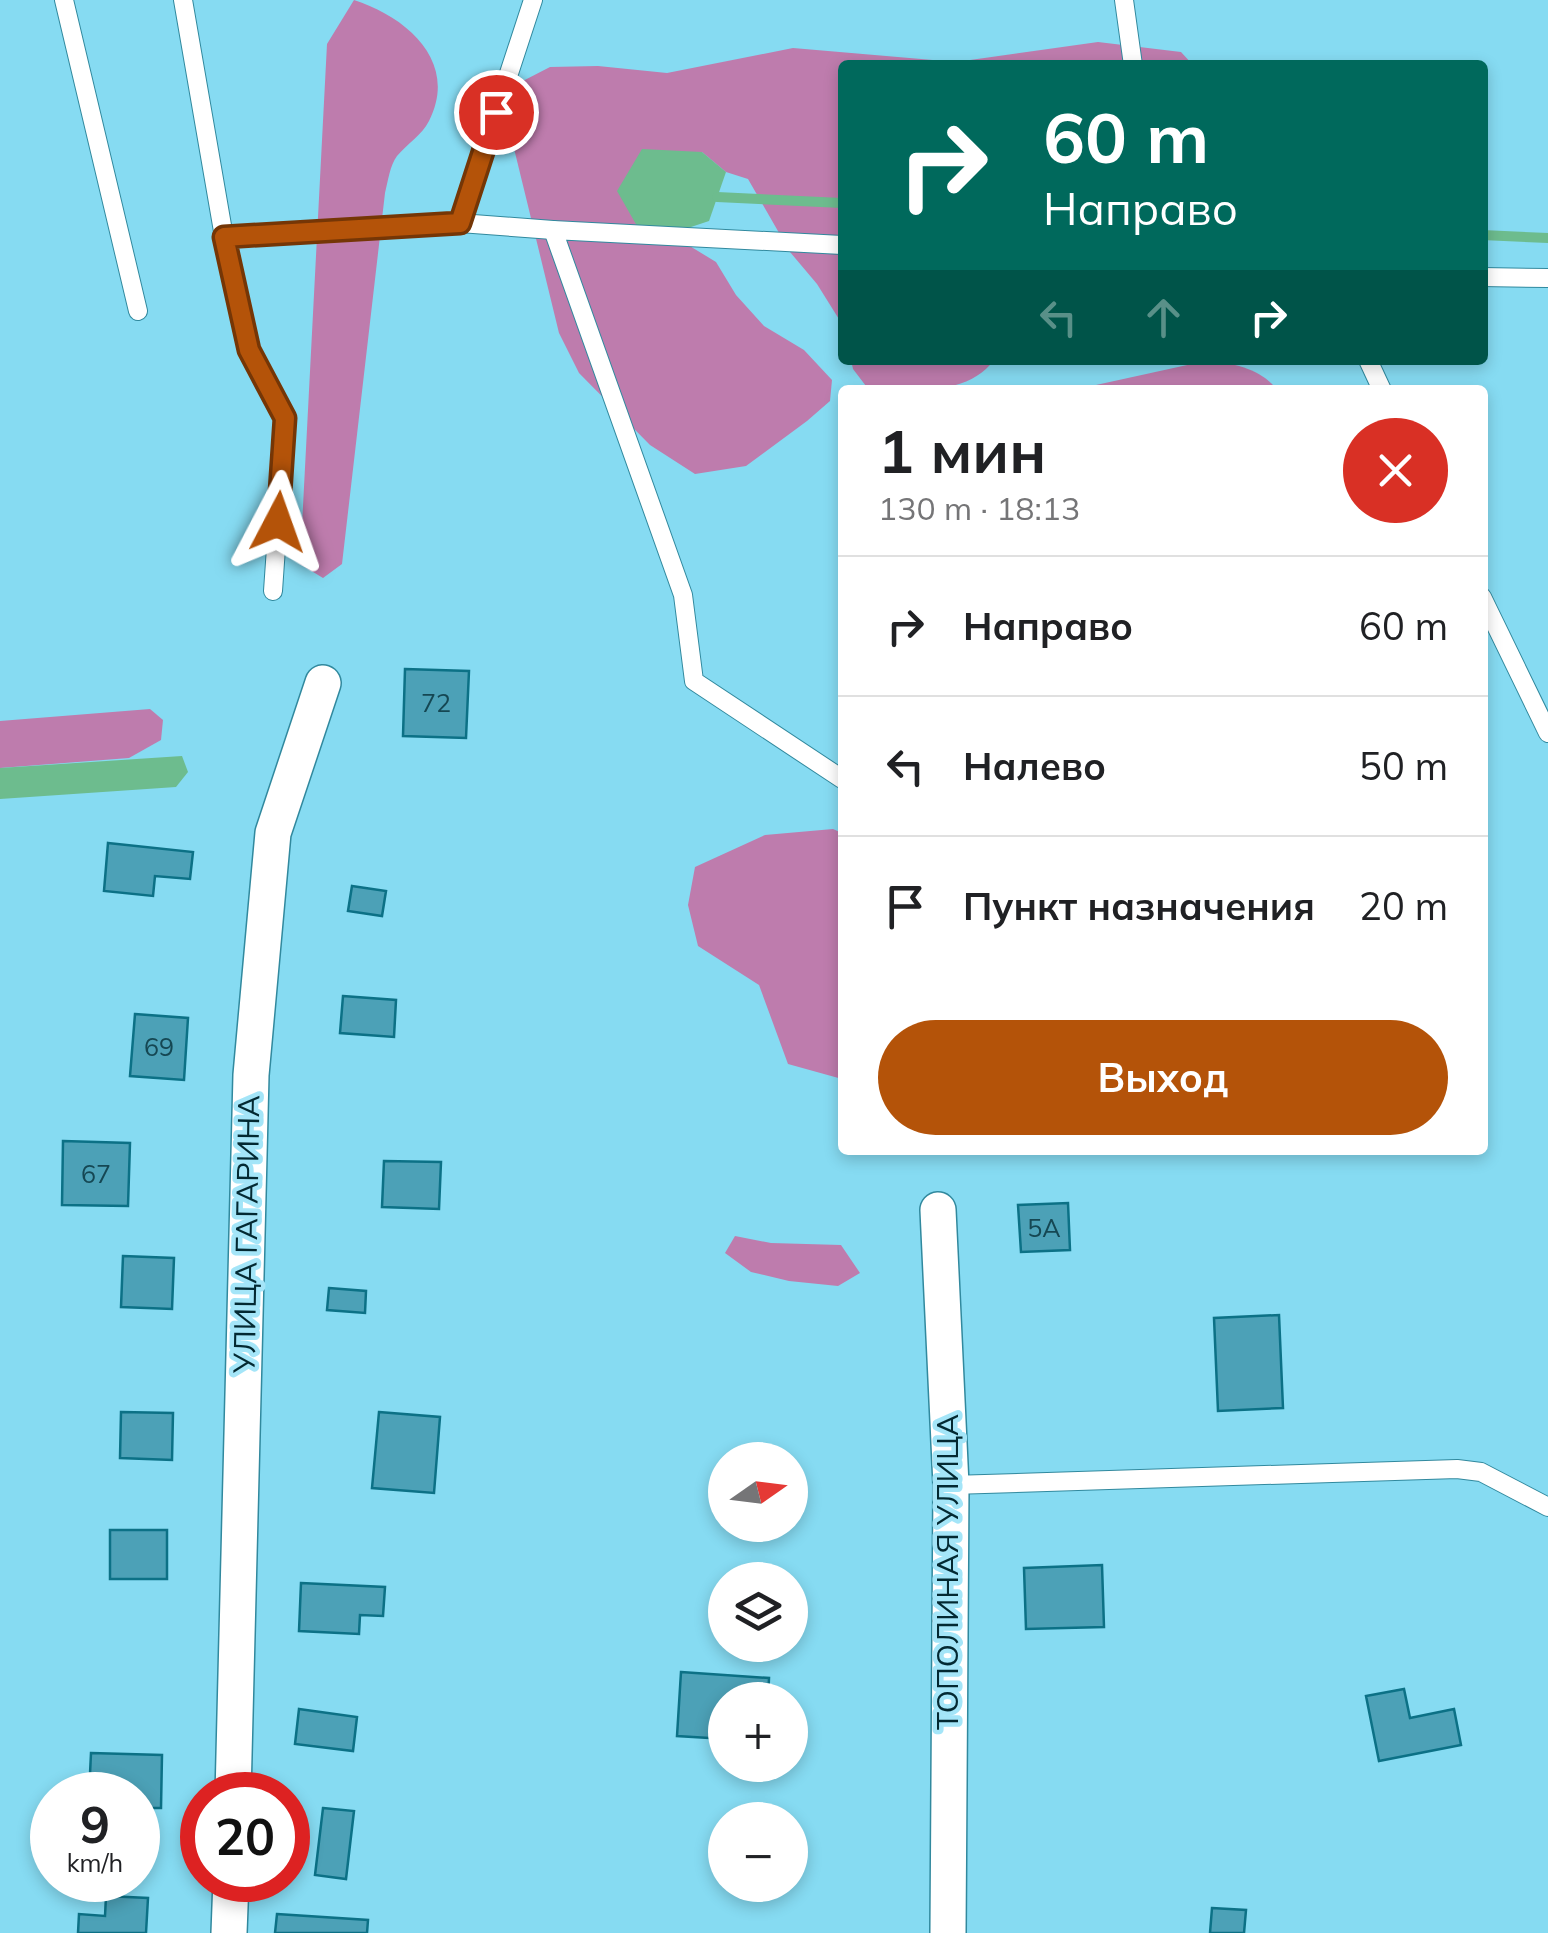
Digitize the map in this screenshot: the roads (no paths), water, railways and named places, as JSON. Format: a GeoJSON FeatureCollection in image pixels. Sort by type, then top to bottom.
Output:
{"type":"FeatureCollection","features":[{"type":"Feature","properties":{"kind":"street","name":"УЛИЦА ГАГАРИНА"},"geometry":{"type":"LineString","coordinates":[[234,1772],[251,1075],[273,833],[323,683]]}},
{"type":"Feature","properties":{"kind":"street","name":"ТОПОЛИНАЯ УЛИЦА"},"geometry":{"type":"LineString","coordinates":[[938,1210],[951,1485],[948,1933]]}},
{"type":"Feature","properties":{"kind":"street"},"geometry":{"type":"LineString","coordinates":[[230,1933],[231,1902]]}},
{"type":"Feature","properties":{"kind":"lane"},"geometry":{"type":"LineString","coordinates":[[64,0],[138,311]]}},
{"type":"Feature","properties":{"kind":"lane"},"geometry":{"type":"LineString","coordinates":[[183,0],[224,237],[249,350],[285,418],[274,591]]}},
{"type":"Feature","properties":{"kind":"lane"},"geometry":{"type":"LineString","coordinates":[[460,223],[533,0]]}},
{"type":"Feature","properties":{"kind":"lane"},"geometry":{"type":"LineString","coordinates":[[1124,0],[1132,60]]}},
{"type":"Feature","properties":{"kind":"lane"},"geometry":{"type":"LineString","coordinates":[[224,237],[460,223],[838,246]]}},
{"type":"Feature","properties":{"kind":"lane"},"geometry":{"type":"LineString","coordinates":[[553,230],[682,595],[694,682],[838,776]]}},
{"type":"Feature","properties":{"kind":"lane"},"geometry":{"type":"LineString","coordinates":[[1488,277],[1548,278]]}},
{"type":"Feature","properties":{"kind":"lane"},"geometry":{"type":"LineString","coordinates":[[1488,609],[1548,732]]}},
{"type":"Feature","properties":{"kind":"lane"},"geometry":{"type":"LineString","coordinates":[[951,1485],[1457,1469],[1481,1472],[1548,1508]]}},
{"type":"Feature","properties":{"kind":"waterway"},"geometry":{"type":"LineString","coordinates":[[717,197],[838,203]]}},
{"type":"Feature","properties":{"kind":"waterway"},"geometry":{"type":"LineString","coordinates":[[1488,235],[1548,238]]}}]}
